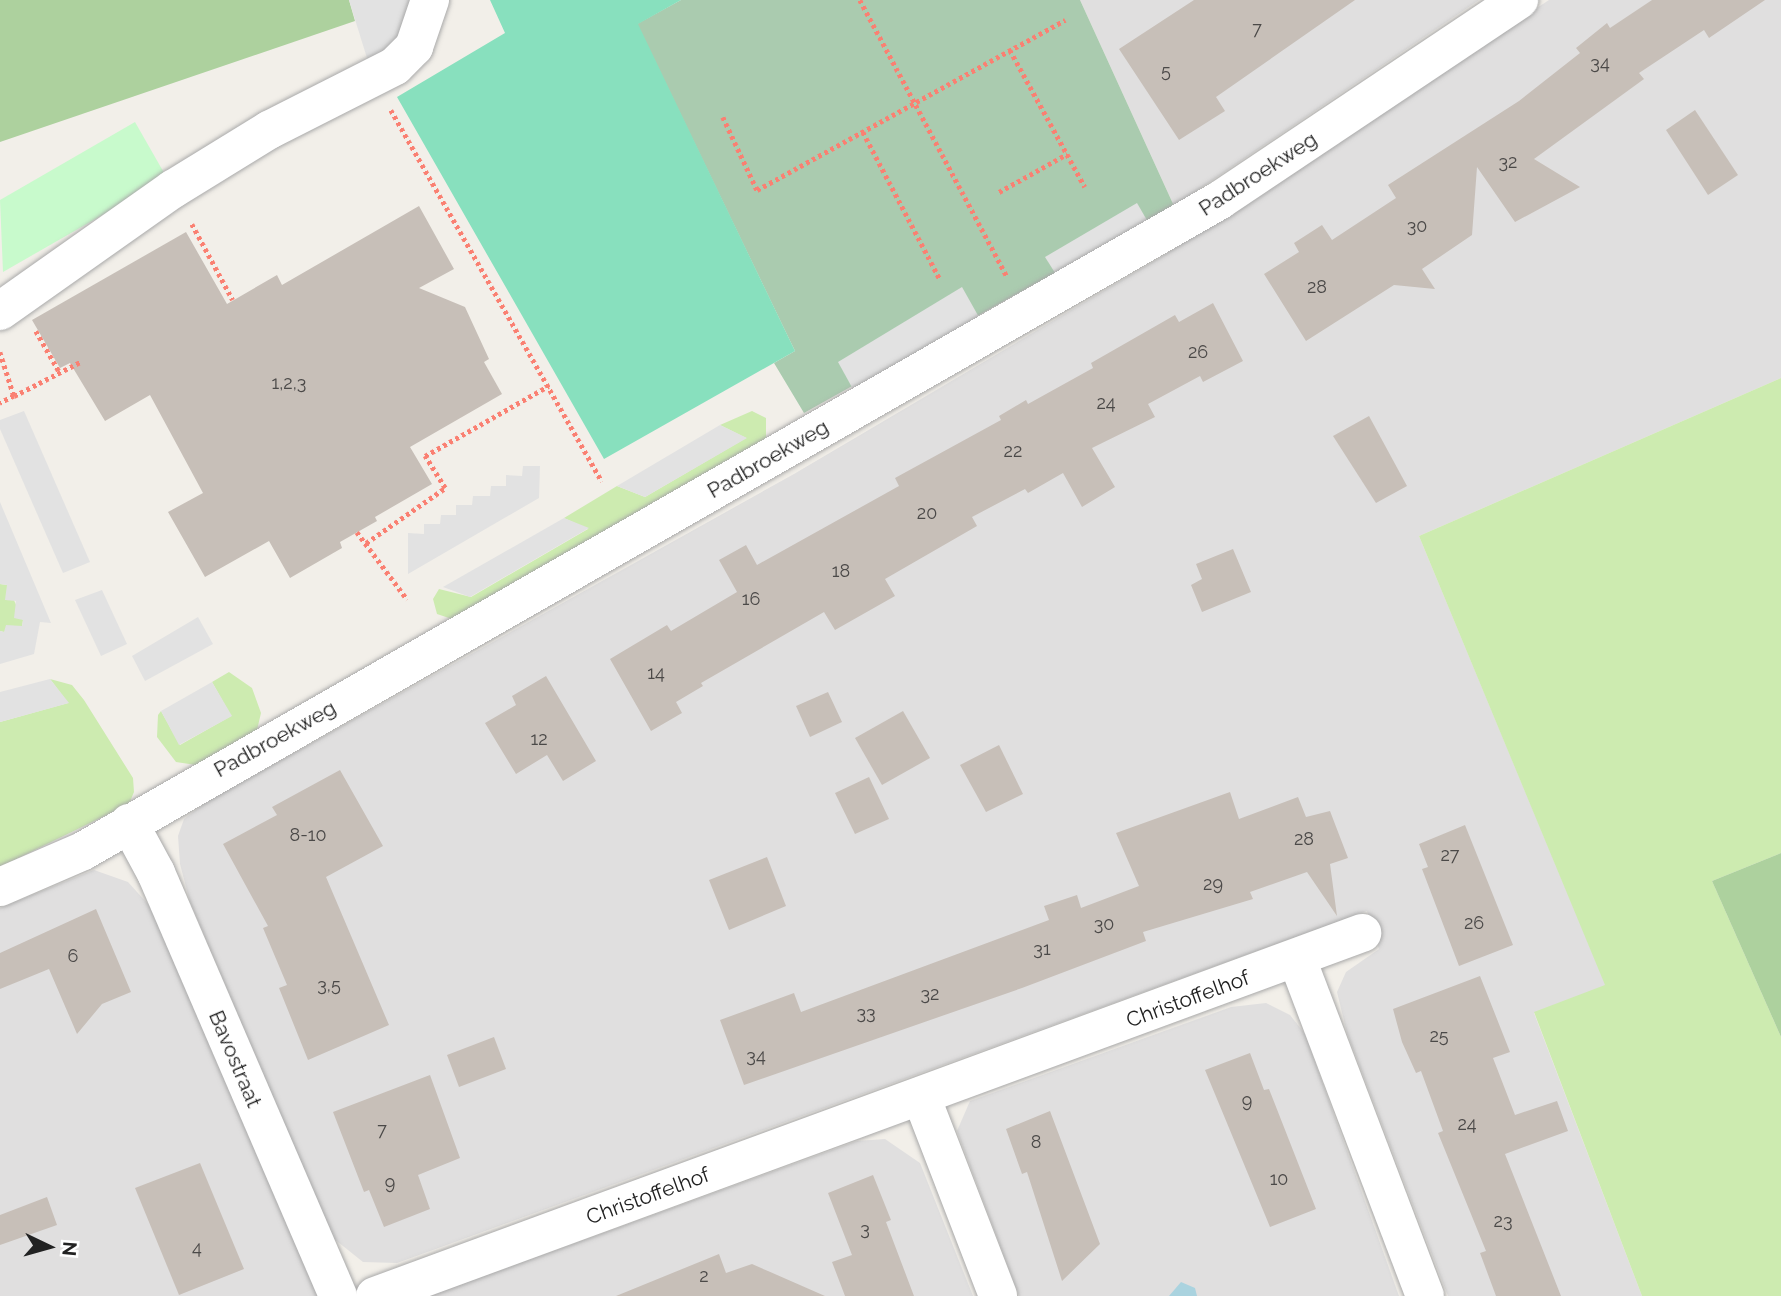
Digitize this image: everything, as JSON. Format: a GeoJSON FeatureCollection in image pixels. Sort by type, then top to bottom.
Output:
{"type":"FeatureCollection","features":[{"type":"Feature","properties":{"kind":"street"},"geometry":{"type":"LineString","coordinates":[[9,305],[173,189],[269,130],[395,66],[414,47],[430,0]]}},
{"type":"Feature","properties":{"kind":"street","name":"Padbroekweg"},"geometry":{"type":"LineString","coordinates":[[0,887],[83,851],[1220,200],[1518,0]]}},
{"type":"Feature","properties":{"kind":"street","name":"Bavostraat"},"geometry":{"type":"LineString","coordinates":[[129,823],[156,873],[338,1296]]}},
{"type":"Feature","properties":{"kind":"street","name":"Christoffelhof"},"geometry":{"type":"LineString","coordinates":[[375,1296],[1362,933]]}},
{"type":"Feature","properties":{"kind":"street"},"geometry":{"type":"LineString","coordinates":[[1297,959],[1425,1296]]}},
{"type":"Feature","properties":{"kind":"street"},"geometry":{"type":"LineString","coordinates":[[921,1096],[998,1296]]}},
{"type":"Feature","properties":{"kind":"path"},"geometry":{"type":"LineString","coordinates":[[860,0],[1025,312]]}},
{"type":"Feature","properties":{"kind":"path"},"geometry":{"type":"LineString","coordinates":[[723,117],[757,190],[1065,20]]}},
{"type":"Feature","properties":{"kind":"path"},"geometry":{"type":"LineString","coordinates":[[1010,50],[1085,187]]}},
{"type":"Feature","properties":{"kind":"path"},"geometry":{"type":"LineString","coordinates":[[372,77],[602,481]]}},
{"type":"Feature","properties":{"kind":"path"},"geometry":{"type":"LineString","coordinates":[[863,132],[940,279]]}},
{"type":"Feature","properties":{"kind":"path"},"geometry":{"type":"LineString","coordinates":[[999,192],[1067,154]]}},
{"type":"Feature","properties":{"kind":"path"},"geometry":{"type":"LineString","coordinates":[[173,189],[233,300]]}},
{"type":"Feature","properties":{"kind":"path"},"geometry":{"type":"LineString","coordinates":[[9,305],[60,373]]}},
{"type":"Feature","properties":{"kind":"path"},"geometry":{"type":"LineString","coordinates":[[0,352],[14,396]]}},
{"type":"Feature","properties":{"kind":"path"},"geometry":{"type":"LineString","coordinates":[[0,403],[82,361]]}},
{"type":"Feature","properties":{"kind":"path"},"geometry":{"type":"LineString","coordinates":[[366,543],[445,488],[425,456],[548,386]]}},
{"type":"Feature","properties":{"kind":"path"},"geometry":{"type":"LineString","coordinates":[[358,532],[407,599]]}},
{"type":"Feature","properties":{"kind":"shaded area"},"geometry":{"type":"Polygon","coordinates":[[[349,0],[425,0],[418,26],[371,71],[349,0]]]}},
{"type":"Feature","properties":{"kind":"shaded area"},"geometry":{"type":"Polygon","coordinates":[[[1080,0],[1479,0],[1174,206],[1080,0]]]}},
{"type":"Feature","properties":{"kind":"shaded area"},"geometry":{"type":"Polygon","coordinates":[[[1549,0],[1781,0],[1781,378],[1419,536],[1606,986],[1534,1013],[1642,1296],[1448,1296],[1347,1033],[1337,992],[1346,972],[1379,949],[1367,911],[397,1263],[363,1262],[333,1238],[190,902],[180,864],[178,836],[184,819],[208,801],[794,474],[1163,256],[1549,0]]]}},
{"type":"Feature","properties":{"kind":"shaded area"},"geometry":{"type":"Polygon","coordinates":[[[1137,203],[1148,222],[1057,276],[1045,257],[1137,203]]]}},
{"type":"Feature","properties":{"kind":"shaded area"},"geometry":{"type":"Polygon","coordinates":[[[962,287],[980,319],[854,391],[838,362],[962,287]]]}},
{"type":"Feature","properties":{"kind":"shaded area"},"geometry":{"type":"Polygon","coordinates":[[[24,411],[90,562],[63,573],[0,429],[0,420],[24,411]]]}},
{"type":"Feature","properties":{"kind":"shaded area"},"geometry":{"type":"Polygon","coordinates":[[[720,425],[747,438],[645,497],[617,486],[720,425]]]}},
{"type":"Feature","properties":{"kind":"shaded area"},"geometry":{"type":"Polygon","coordinates":[[[523,466],[540,466],[539,498],[408,574],[408,533],[424,534],[424,524],[440,524],[441,515],[456,515],[456,505],[472,505],[473,496],[490,496],[491,486],[506,486],[506,475],[522,476],[523,466]]]}},
{"type":"Feature","properties":{"kind":"shaded area"},"geometry":{"type":"Polygon","coordinates":[[[0,502],[51,623],[40,622],[34,654],[0,664],[0,631],[4,632],[6,625],[22,626],[23,620],[14,618],[16,601],[5,600],[7,585],[0,584],[0,502]]]}},
{"type":"Feature","properties":{"kind":"shaded area"},"geometry":{"type":"Polygon","coordinates":[[[564,518],[589,528],[470,597],[443,587],[564,518]]]}},
{"type":"Feature","properties":{"kind":"shaded area"},"geometry":{"type":"Polygon","coordinates":[[[102,590],[127,644],[101,656],[75,600],[102,590]]]}},
{"type":"Feature","properties":{"kind":"shaded area"},"geometry":{"type":"Polygon","coordinates":[[[198,617],[213,644],[145,681],[132,656],[198,617]]]}},
{"type":"Feature","properties":{"kind":"shaded area"},"geometry":{"type":"Polygon","coordinates":[[[50,679],[69,703],[0,722],[0,692],[50,679]]]}},
{"type":"Feature","properties":{"kind":"shaded area"},"geometry":{"type":"Polygon","coordinates":[[[212,682],[232,716],[179,745],[161,711],[212,682]]]}},
{"type":"Feature","properties":{"kind":"shaded area"},"geometry":{"type":"Polygon","coordinates":[[[94,870],[128,882],[156,913],[320,1296],[0,1296],[0,908],[94,870]]]}},
{"type":"Feature","properties":{"kind":"shaded area"},"geometry":{"type":"Polygon","coordinates":[[[1266,1003],[1290,1015],[1305,1034],[1399,1296],[1019,1296],[957,1131],[970,1101],[1231,1007],[1266,1003]]]}},
{"type":"Feature","properties":{"kind":"shaded area"},"geometry":{"type":"Polygon","coordinates":[[[885,1139],[920,1163],[973,1296],[429,1296],[857,1141],[885,1139]]]}},
{"type":"Feature","properties":{"kind":"green space"},"geometry":{"type":"Polygon","coordinates":[[[0,0],[349,0],[355,21],[0,142],[0,0]]]}},
{"type":"Feature","properties":{"kind":"green space"},"geometry":{"type":"Polygon","coordinates":[[[490,0],[681,0],[638,24],[795,351],[604,459],[397,97],[505,33],[490,0]]]}},
{"type":"Feature","properties":{"kind":"green space"},"geometry":{"type":"Polygon","coordinates":[[[681,0],[1080,0],[1174,206],[804,413],[774,363],[795,351],[637,24],[681,0]]]}},
{"type":"Feature","properties":{"kind":"green space"},"geometry":{"type":"Polygon","coordinates":[[[135,122],[167,178],[3,272],[0,200],[135,122]]]}},
{"type":"Feature","properties":{"kind":"green space"},"geometry":{"type":"Polygon","coordinates":[[[1781,378],[1781,853],[1712,881],[1781,1037],[1781,1296],[1642,1296],[1534,1012],[1605,985],[1419,536],[1781,378]]]}},
{"type":"Feature","properties":{"kind":"green space"},"geometry":{"type":"Polygon","coordinates":[[[752,411],[766,418],[766,438],[452,619],[437,614],[433,599],[439,589],[471,597],[588,529],[564,518],[617,486],[645,497],[746,438],[720,425],[752,411]]]}},
{"type":"Feature","properties":{"kind":"green space"},"geometry":{"type":"Polygon","coordinates":[[[0,584],[7,585],[23,620],[22,626],[4,632],[0,631],[0,584]]]}},
{"type":"Feature","properties":{"kind":"green space"},"geometry":{"type":"Polygon","coordinates":[[[229,672],[252,688],[261,713],[257,730],[196,765],[176,762],[157,737],[158,715],[161,711],[180,745],[231,716],[212,682],[229,672]]]}},
{"type":"Feature","properties":{"kind":"green space"},"geometry":{"type":"Polygon","coordinates":[[[50,679],[72,685],[84,700],[133,778],[134,792],[129,804],[0,867],[0,722],[68,703],[50,679]]]}},
{"type":"Feature","properties":{"kind":"green space"},"geometry":{"type":"Polygon","coordinates":[[[1781,853],[1781,1037],[1712,881],[1781,853]]]}},
{"type":"Feature","properties":{"kind":"water"},"geometry":{"type":"Polygon","coordinates":[[[1181,1282],[1195,1288],[1197,1296],[1169,1296],[1181,1282]]]}},
{"type":"Feature","properties":{"kind":"building"},"geometry":{"type":"Polygon","coordinates":[[[1194,0],[1355,0],[1216,97],[1225,111],[1179,140],[1119,49],[1194,0]]]}},
{"type":"Feature","properties":{"kind":"building"},"geometry":{"type":"Polygon","coordinates":[[[1652,0],[1765,0],[1709,38],[1704,30],[1639,73],[1644,79],[1534,159],[1580,187],[1515,222],[1477,167],[1472,235],[1422,269],[1435,289],[1394,285],[1306,341],[1264,274],[1299,252],[1294,243],[1322,225],[1332,240],[1396,198],[1388,185],[1519,101],[1580,53],[1576,48],[1607,23],[1610,28],[1652,0]]]}},
{"type":"Feature","properties":{"kind":"building"},"geometry":{"type":"Polygon","coordinates":[[[1695,110],[1738,175],[1708,195],[1666,130],[1695,110]]]}},
{"type":"Feature","properties":{"kind":"building"},"geometry":{"type":"Polygon","coordinates":[[[419,206],[454,269],[419,288],[465,307],[489,359],[484,362],[502,394],[410,447],[432,484],[375,517],[377,521],[340,542],[342,548],[290,578],[269,541],[205,577],[168,512],[203,493],[150,395],[105,421],[70,363],[60,368],[32,320],[186,232],[227,304],[277,275],[282,285],[419,206]]]}},
{"type":"Feature","properties":{"kind":"building"},"geometry":{"type":"Polygon","coordinates":[[[1213,303],[1243,361],[1203,382],[1200,376],[1148,404],[1155,417],[1092,448],[1115,487],[1082,507],[1063,473],[1028,493],[1025,489],[972,517],[977,526],[885,579],[895,596],[835,630],[824,612],[701,683],[703,686],[676,702],[682,713],[651,731],[610,659],[667,625],[671,631],[737,592],[719,560],[746,545],[757,565],[899,486],[895,478],[1001,420],[999,416],[1026,400],[1028,404],[1093,368],[1091,363],[1175,315],[1179,322],[1213,303]]]}},
{"type":"Feature","properties":{"kind":"building"},"geometry":{"type":"Polygon","coordinates":[[[1369,416],[1407,486],[1376,503],[1333,436],[1369,416]]]}},
{"type":"Feature","properties":{"kind":"building"},"geometry":{"type":"Polygon","coordinates":[[[1233,549],[1251,592],[1202,612],[1191,585],[1202,579],[1196,564],[1233,549]]]}},
{"type":"Feature","properties":{"kind":"building"},"geometry":{"type":"Polygon","coordinates":[[[546,676],[596,761],[563,781],[547,755],[516,774],[485,723],[516,705],[512,696],[546,676]]]}},
{"type":"Feature","properties":{"kind":"building"},"geometry":{"type":"Polygon","coordinates":[[[828,692],[842,722],[810,737],[796,706],[828,692]]]}},
{"type":"Feature","properties":{"kind":"building"},"geometry":{"type":"Polygon","coordinates":[[[903,711],[930,758],[882,785],[855,738],[903,711]]]}},
{"type":"Feature","properties":{"kind":"building"},"geometry":{"type":"Polygon","coordinates":[[[999,745],[1023,794],[986,812],[960,765],[999,745]]]}},
{"type":"Feature","properties":{"kind":"building"},"geometry":{"type":"Polygon","coordinates":[[[340,770],[383,846],[326,877],[389,1025],[308,1060],[279,988],[287,985],[263,928],[268,926],[223,844],[277,815],[272,807],[340,770]]]}},
{"type":"Feature","properties":{"kind":"building"},"geometry":{"type":"Polygon","coordinates":[[[869,777],[889,819],[855,834],[835,793],[869,777]]]}},
{"type":"Feature","properties":{"kind":"building"},"geometry":{"type":"Polygon","coordinates":[[[1230,792],[1239,819],[1298,797],[1306,817],[1330,811],[1348,858],[1330,864],[1337,916],[1307,872],[1250,892],[1253,899],[1143,932],[1146,941],[1022,988],[744,1085],[720,1020],[794,993],[801,1012],[1049,920],[1044,906],[1077,895],[1081,908],[1139,886],[1116,833],[1230,792]]]}},
{"type":"Feature","properties":{"kind":"building"},"geometry":{"type":"Polygon","coordinates":[[[1465,825],[1513,945],[1459,966],[1422,869],[1428,867],[1419,844],[1465,825]]]}},
{"type":"Feature","properties":{"kind":"building"},"geometry":{"type":"Polygon","coordinates":[[[767,857],[786,906],[729,930],[709,880],[767,857]]]}},
{"type":"Feature","properties":{"kind":"building"},"geometry":{"type":"Polygon","coordinates":[[[96,909],[131,992],[102,1004],[77,1034],[49,969],[0,989],[0,953],[96,909]]]}},
{"type":"Feature","properties":{"kind":"building"},"geometry":{"type":"Polygon","coordinates":[[[1480,976],[1510,1052],[1493,1058],[1515,1115],[1557,1101],[1568,1131],[1505,1154],[1561,1296],[1496,1296],[1480,1253],[1486,1251],[1438,1133],[1443,1131],[1421,1071],[1416,1073],[1402,1042],[1393,1009],[1480,976]]]}},
{"type":"Feature","properties":{"kind":"building"},"geometry":{"type":"Polygon","coordinates":[[[494,1037],[506,1069],[459,1087],[447,1055],[494,1037]]]}},
{"type":"Feature","properties":{"kind":"building"},"geometry":{"type":"Polygon","coordinates":[[[1250,1053],[1264,1090],[1269,1089],[1316,1209],[1270,1227],[1205,1070],[1250,1053]]]}},
{"type":"Feature","properties":{"kind":"building"},"geometry":{"type":"Polygon","coordinates":[[[430,1075],[460,1158],[418,1175],[430,1209],[384,1227],[369,1190],[364,1192],[333,1112],[430,1075]]]}},
{"type":"Feature","properties":{"kind":"building"},"geometry":{"type":"Polygon","coordinates":[[[1050,1111],[1100,1244],[1062,1281],[1027,1172],[1022,1174],[1006,1129],[1050,1111]]]}},
{"type":"Feature","properties":{"kind":"building"},"geometry":{"type":"Polygon","coordinates":[[[200,1163],[244,1269],[179,1295],[135,1188],[200,1163]]]}},
{"type":"Feature","properties":{"kind":"building"},"geometry":{"type":"Polygon","coordinates":[[[873,1175],[891,1220],[886,1222],[914,1296],[845,1296],[832,1262],[852,1255],[828,1193],[873,1175]]]}},
{"type":"Feature","properties":{"kind":"building"},"geometry":{"type":"Polygon","coordinates":[[[47,1197],[57,1225],[0,1245],[0,1215],[47,1197]]]}},
{"type":"Feature","properties":{"kind":"building"},"geometry":{"type":"Polygon","coordinates":[[[719,1254],[726,1273],[752,1264],[825,1296],[616,1296],[719,1254]]]}}]}
